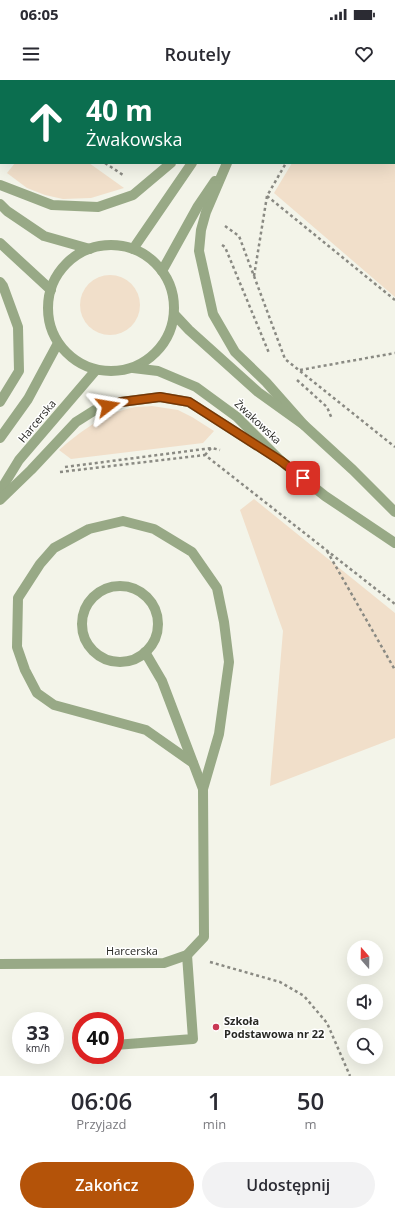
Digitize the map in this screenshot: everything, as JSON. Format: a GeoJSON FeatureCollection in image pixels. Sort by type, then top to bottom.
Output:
{"type":"FeatureCollection","features":[{"type":"Feature","properties":{"kind":"street"},"geometry":{"type":"LineString","coordinates":[[0,185],[52,204],[98,207],[133,195],[170,164]]}},
{"type":"Feature","properties":{"kind":"street"},"geometry":{"type":"LineString","coordinates":[[133,249],[191,164]]}},
{"type":"Feature","properties":{"kind":"street"},"geometry":{"type":"LineString","coordinates":[[162,271],[198,206],[226,164]]}},
{"type":"Feature","properties":{"kind":"street"},"geometry":{"type":"LineString","coordinates":[[227,164],[206,212],[201,230],[199,251],[213,314],[235,352],[266,382],[304,425]]}},
{"type":"Feature","properties":{"kind":"street"},"geometry":{"type":"LineString","coordinates":[[0,204],[7,211],[44,236],[90,249]]}},
{"type":"Feature","properties":{"kind":"street"},"geometry":{"type":"LineString","coordinates":[[0,243],[51,290]]}},
{"type":"Feature","properties":{"kind":"street"},"geometry":{"type":"LineString","coordinates":[[104,246],[119,246],[133,249],[149,258],[162,271],[170,284],[174,314],[170,331],[162,347],[149,359],[133,368],[115,371],[96,370],[81,364],[68,355],[58,343],[50,326],[48,308],[51,290],[59,272],[73,258],[90,249],[104,246]]}},
{"type":"Feature","properties":{"kind":"street"},"geometry":{"type":"LineString","coordinates":[[0,282],[3,286],[18,327],[19,371],[0,402]]}},
{"type":"Feature","properties":{"kind":"street","name":"Żwakowska"},"geometry":{"type":"LineString","coordinates":[[174,314],[189,330],[258,392],[304,425],[353,470],[395,512]]}},
{"type":"Feature","properties":{"kind":"street","name":"Harcerska"},"geometry":{"type":"LineString","coordinates":[[0,438],[28,399],[58,343]]}},
{"type":"Feature","properties":{"kind":"street","name":"Żwakowska"},"geometry":{"type":"LineString","coordinates":[[133,368],[158,371],[196,387],[238,417],[281,461],[325,496],[395,543]]}},
{"type":"Feature","properties":{"kind":"street","name":"Harcerska"},"geometry":{"type":"LineString","coordinates":[[0,491],[19,460],[96,370]]}},
{"type":"Feature","properties":{"kind":"street"},"geometry":{"type":"LineString","coordinates":[[0,500],[31,470],[76,422],[95,410],[121,402],[160,397],[189,402],[281,461]]}},
{"type":"Feature","properties":{"kind":"street"},"geometry":{"type":"LineString","coordinates":[[193,763],[146,730],[54,705],[37,693],[24,670],[16,647],[18,598],[40,564],[54,548],[89,529],[123,521],[154,528],[192,552],[217,588],[224,622],[228,662],[219,734],[204,789]]}},
{"type":"Feature","properties":{"kind":"street"},"geometry":{"type":"LineString","coordinates":[[114,586],[126,586],[138,590],[147,597],[154,608],[158,619],[157,631],[153,643],[145,652],[134,659],[121,662],[108,660],[97,654],[88,645],[83,633],[82,620],[85,607],[93,597],[102,590],[114,586]]}},
{"type":"Feature","properties":{"kind":"street"},"geometry":{"type":"LineString","coordinates":[[145,652],[162,681],[204,789]]}},
{"type":"Feature","properties":{"kind":"street","name":"Harcerska"},"geometry":{"type":"LineString","coordinates":[[0,964],[164,963],[187,955],[204,937],[204,789]]}},
{"type":"Feature","properties":{"kind":"street"},"geometry":{"type":"LineString","coordinates":[[124,1044],[193,1039],[187,955]]}},
{"type":"Feature","properties":{"kind":"path"},"geometry":{"type":"LineString","coordinates":[[254,277],[267,196],[285,164]]}},
{"type":"Feature","properties":{"kind":"path"},"geometry":{"type":"LineString","coordinates":[[267,196],[395,300]]}},
{"type":"Feature","properties":{"kind":"path"},"geometry":{"type":"LineString","coordinates":[[206,212],[239,236],[285,359],[395,447]]}},
{"type":"Feature","properties":{"kind":"path"},"geometry":{"type":"LineString","coordinates":[[300,370],[395,353]]}},
{"type":"Feature","properties":{"kind":"path"},"geometry":{"type":"LineString","coordinates":[[46,453],[63,467],[212,448],[222,451]]}},
{"type":"Feature","properties":{"kind":"path"},"geometry":{"type":"LineString","coordinates":[[57,472],[205,455],[395,604]]}},
{"type":"Feature","properties":{"kind":"path"},"geometry":{"type":"LineString","coordinates":[[326,549],[395,670]]}},
{"type":"Feature","properties":{"kind":"path"},"geometry":{"type":"LineString","coordinates":[[187,955],[280,982],[304,996],[327,1023],[350,1076]]}},
{"type":"Feature","properties":{"kind":"shaded area"},"geometry":{"type":"Polygon","coordinates":[[[14,164],[90,164],[124,188],[91,198],[63,199],[45,195],[27,188],[7,173],[14,164]]]}},
{"type":"Feature","properties":{"kind":"shaded area"},"geometry":{"type":"Polygon","coordinates":[[[291,164],[395,164],[395,297],[274,193],[291,164]]]}},
{"type":"Feature","properties":{"kind":"shaded area"},"geometry":{"type":"Polygon","coordinates":[[[110,275],[127,280],[135,288],[140,305],[135,322],[127,330],[110,335],[93,330],[85,322],[80,305],[85,288],[93,280],[110,275]]]}},
{"type":"Feature","properties":{"kind":"shaded area"},"geometry":{"type":"Polygon","coordinates":[[[152,406],[178,410],[214,431],[203,443],[71,459],[59,450],[92,424],[101,419],[133,407],[152,406]]]}},
{"type":"Feature","properties":{"kind":"shaded area"},"geometry":{"type":"Polygon","coordinates":[[[254,499],[395,613],[395,738],[270,786],[283,631],[240,510],[254,499]]]}},
{"type":"Feature","properties":{"kind":"place","name":"Szkoła Podstawowa nr 22"},"geometry":{"type":"Point","coordinates":[216,1027]}},
{"type":"Feature","properties":{"kind":"route"},"geometry":{"type":"LineString","coordinates":[[108,406],[121,402],[160,397],[189,402],[281,461],[303,478]]}}]}
